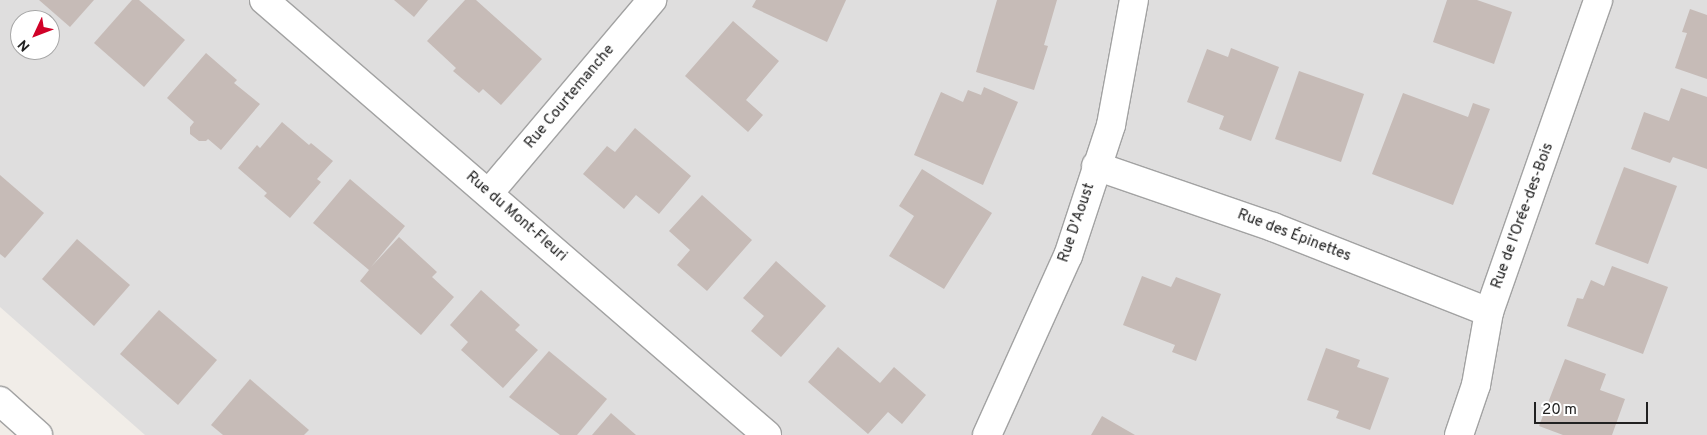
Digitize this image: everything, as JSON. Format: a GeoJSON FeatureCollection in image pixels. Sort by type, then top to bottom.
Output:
{"type":"FeatureCollection","features":[{"type":"Feature","properties":{"kind":"street","name":"Rue du Mont-Fleuri"},"geometry":{"type":"LineString","coordinates":[[264,0],[767,435]]}},
{"type":"Feature","properties":{"kind":"street","name":"Rue Courtemanche"},"geometry":{"type":"LineString","coordinates":[[489,193],[652,0]]}},
{"type":"Feature","properties":{"kind":"street","name":"Rue D'Aoust"},"geometry":{"type":"LineString","coordinates":[[987,435],[1068,256],[1111,125],[1134,0]]}},
{"type":"Feature","properties":{"kind":"street","name":"Rue de l'Orée-des-Bois"},"geometry":{"type":"LineString","coordinates":[[1459,435],[1476,385],[1489,312],[1598,0]]}},
{"type":"Feature","properties":{"kind":"street","name":"Rue des Épinettes"},"geometry":{"type":"LineString","coordinates":[[1096,166],[1273,227],[1489,312]]}},
{"type":"Feature","properties":{"kind":"street"},"geometry":{"type":"LineString","coordinates":[[0,401],[38,435]]}},
{"type":"Feature","properties":{"kind":"shaded area"},"geometry":{"type":"Polygon","coordinates":[[[0,0],[1707,0],[1707,435],[145,435],[0,307],[0,0]]]}},
{"type":"Feature","properties":{"kind":"building"},"geometry":{"type":"Polygon","coordinates":[[[39,0],[94,0],[70,27],[60,18],[60,10],[50,10],[39,0]]]}},
{"type":"Feature","properties":{"kind":"building"},"geometry":{"type":"Polygon","coordinates":[[[132,0],[139,0],[185,40],[144,87],[94,43],[132,0]]]}},
{"type":"Feature","properties":{"kind":"building"},"geometry":{"type":"Polygon","coordinates":[[[394,0],[428,0],[414,17],[394,0]]]}},
{"type":"Feature","properties":{"kind":"building"},"geometry":{"type":"Polygon","coordinates":[[[465,0],[476,0],[542,59],[501,105],[483,89],[479,93],[453,71],[456,68],[427,41],[465,0]]]}},
{"type":"Feature","properties":{"kind":"building"},"geometry":{"type":"Polygon","coordinates":[[[756,0],[846,0],[827,42],[752,7],[756,0]]]}},
{"type":"Feature","properties":{"kind":"building"},"geometry":{"type":"Polygon","coordinates":[[[997,0],[1057,0],[1044,45],[1048,46],[1034,90],[976,72],[997,0]]]}},
{"type":"Feature","properties":{"kind":"building"},"geometry":{"type":"Polygon","coordinates":[[[1447,0],[1477,0],[1512,12],[1494,64],[1433,42],[1447,0]]]}},
{"type":"Feature","properties":{"kind":"building"},"geometry":{"type":"Polygon","coordinates":[[[1690,9],[1707,15],[1707,79],[1675,68],[1687,33],[1682,32],[1690,9]]]}},
{"type":"Feature","properties":{"kind":"building"},"geometry":{"type":"Polygon","coordinates":[[[733,21],[779,61],[746,100],[763,115],[748,132],[685,76],[733,21]]]}},
{"type":"Feature","properties":{"kind":"building"},"geometry":{"type":"Polygon","coordinates":[[[1231,48],[1279,67],[1251,141],[1219,129],[1224,116],[1187,102],[1207,49],[1228,57],[1231,48]]]}},
{"type":"Feature","properties":{"kind":"building"},"geometry":{"type":"Polygon","coordinates":[[[206,53],[237,80],[234,83],[260,104],[221,150],[208,139],[206,141],[199,141],[190,134],[190,127],[194,122],[167,98],[206,53]]]}},
{"type":"Feature","properties":{"kind":"building"},"geometry":{"type":"Polygon","coordinates":[[[1299,71],[1364,94],[1341,162],[1275,139],[1299,71]]]}},
{"type":"Feature","properties":{"kind":"building"},"geometry":{"type":"Polygon","coordinates":[[[984,87],[1018,102],[983,185],[914,155],[941,92],[963,102],[968,90],[981,95],[984,87]]]}},
{"type":"Feature","properties":{"kind":"building"},"geometry":{"type":"Polygon","coordinates":[[[1681,88],[1707,97],[1707,169],[1673,157],[1670,163],[1631,149],[1644,112],[1669,121],[1681,88]]]}},
{"type":"Feature","properties":{"kind":"building"},"geometry":{"type":"Polygon","coordinates":[[[1403,93],[1468,117],[1473,103],[1490,109],[1453,205],[1372,174],[1403,93]]]}},
{"type":"Feature","properties":{"kind":"building"},"geometry":{"type":"Polygon","coordinates":[[[282,122],[309,145],[311,143],[333,161],[317,179],[321,182],[290,218],[264,196],[267,193],[238,168],[257,145],[260,148],[282,122]]]}},
{"type":"Feature","properties":{"kind":"building"},"geometry":{"type":"Polygon","coordinates":[[[635,128],[691,176],[659,214],[636,195],[624,209],[583,174],[607,146],[615,152],[635,128]]]}},
{"type":"Feature","properties":{"kind":"building"},"geometry":{"type":"Polygon","coordinates":[[[1624,167],[1677,186],[1648,264],[1595,244],[1624,167]]]}},
{"type":"Feature","properties":{"kind":"building"},"geometry":{"type":"Polygon","coordinates":[[[922,169],[992,213],[944,289],[889,256],[914,216],[899,206],[922,169]]]}},
{"type":"Feature","properties":{"kind":"building"},"geometry":{"type":"Polygon","coordinates":[[[0,175],[44,213],[5,258],[0,254],[0,175]]]}},
{"type":"Feature","properties":{"kind":"building"},"geometry":{"type":"Polygon","coordinates":[[[350,179],[405,226],[371,267],[399,237],[437,272],[432,277],[454,297],[421,335],[360,281],[369,270],[313,223],[350,179]]]}},
{"type":"Feature","properties":{"kind":"building"},"geometry":{"type":"Polygon","coordinates":[[[702,195],[752,240],[707,291],[677,265],[690,250],[669,231],[702,195]]]}},
{"type":"Feature","properties":{"kind":"building"},"geometry":{"type":"Polygon","coordinates":[[[77,239],[130,285],[94,326],[42,279],[77,239]]]}},
{"type":"Feature","properties":{"kind":"building"},"geometry":{"type":"Polygon","coordinates":[[[776,261],[826,306],[781,357],[751,331],[764,316],[743,298],[776,261]]]}},
{"type":"Feature","properties":{"kind":"building"},"geometry":{"type":"Polygon","coordinates":[[[1612,266],[1668,287],[1643,354],[1567,326],[1577,298],[1583,299],[1591,280],[1604,286],[1612,266]]]}},
{"type":"Feature","properties":{"kind":"building"},"geometry":{"type":"Polygon","coordinates":[[[1142,276],[1171,287],[1176,277],[1221,294],[1196,361],[1172,352],[1175,345],[1123,325],[1142,276]]]}},
{"type":"Feature","properties":{"kind":"building"},"geometry":{"type":"Polygon","coordinates":[[[481,290],[520,325],[515,330],[538,350],[503,388],[461,350],[468,342],[450,325],[481,290]]]}},
{"type":"Feature","properties":{"kind":"building"},"geometry":{"type":"Polygon","coordinates":[[[159,310],[217,360],[178,405],[120,354],[159,310]]]}},
{"type":"Feature","properties":{"kind":"building"},"geometry":{"type":"Polygon","coordinates":[[[838,347],[880,383],[894,367],[926,395],[902,424],[888,412],[868,434],[808,382],[838,347]]]}},
{"type":"Feature","properties":{"kind":"building"},"geometry":{"type":"Polygon","coordinates":[[[1326,348],[1360,360],[1357,367],[1389,378],[1370,430],[1336,418],[1339,411],[1307,400],[1326,348]]]}},
{"type":"Feature","properties":{"kind":"building"},"geometry":{"type":"Polygon","coordinates":[[[549,351],[607,399],[577,435],[560,435],[509,397],[549,351]]]}},
{"type":"Feature","properties":{"kind":"building"},"geometry":{"type":"Polygon","coordinates":[[[1565,359],[1606,374],[1600,390],[1625,399],[1612,435],[1563,435],[1539,426],[1565,359]]]}},
{"type":"Feature","properties":{"kind":"building"},"geometry":{"type":"Polygon","coordinates":[[[250,379],[309,430],[304,435],[223,435],[211,425],[250,379]]]}},
{"type":"Feature","properties":{"kind":"building"},"geometry":{"type":"Polygon","coordinates":[[[611,413],[636,435],[592,435],[611,413]]]}},
{"type":"Feature","properties":{"kind":"building"},"geometry":{"type":"Polygon","coordinates":[[[1102,416],[1135,435],[1091,435],[1102,416]]]}}]}
